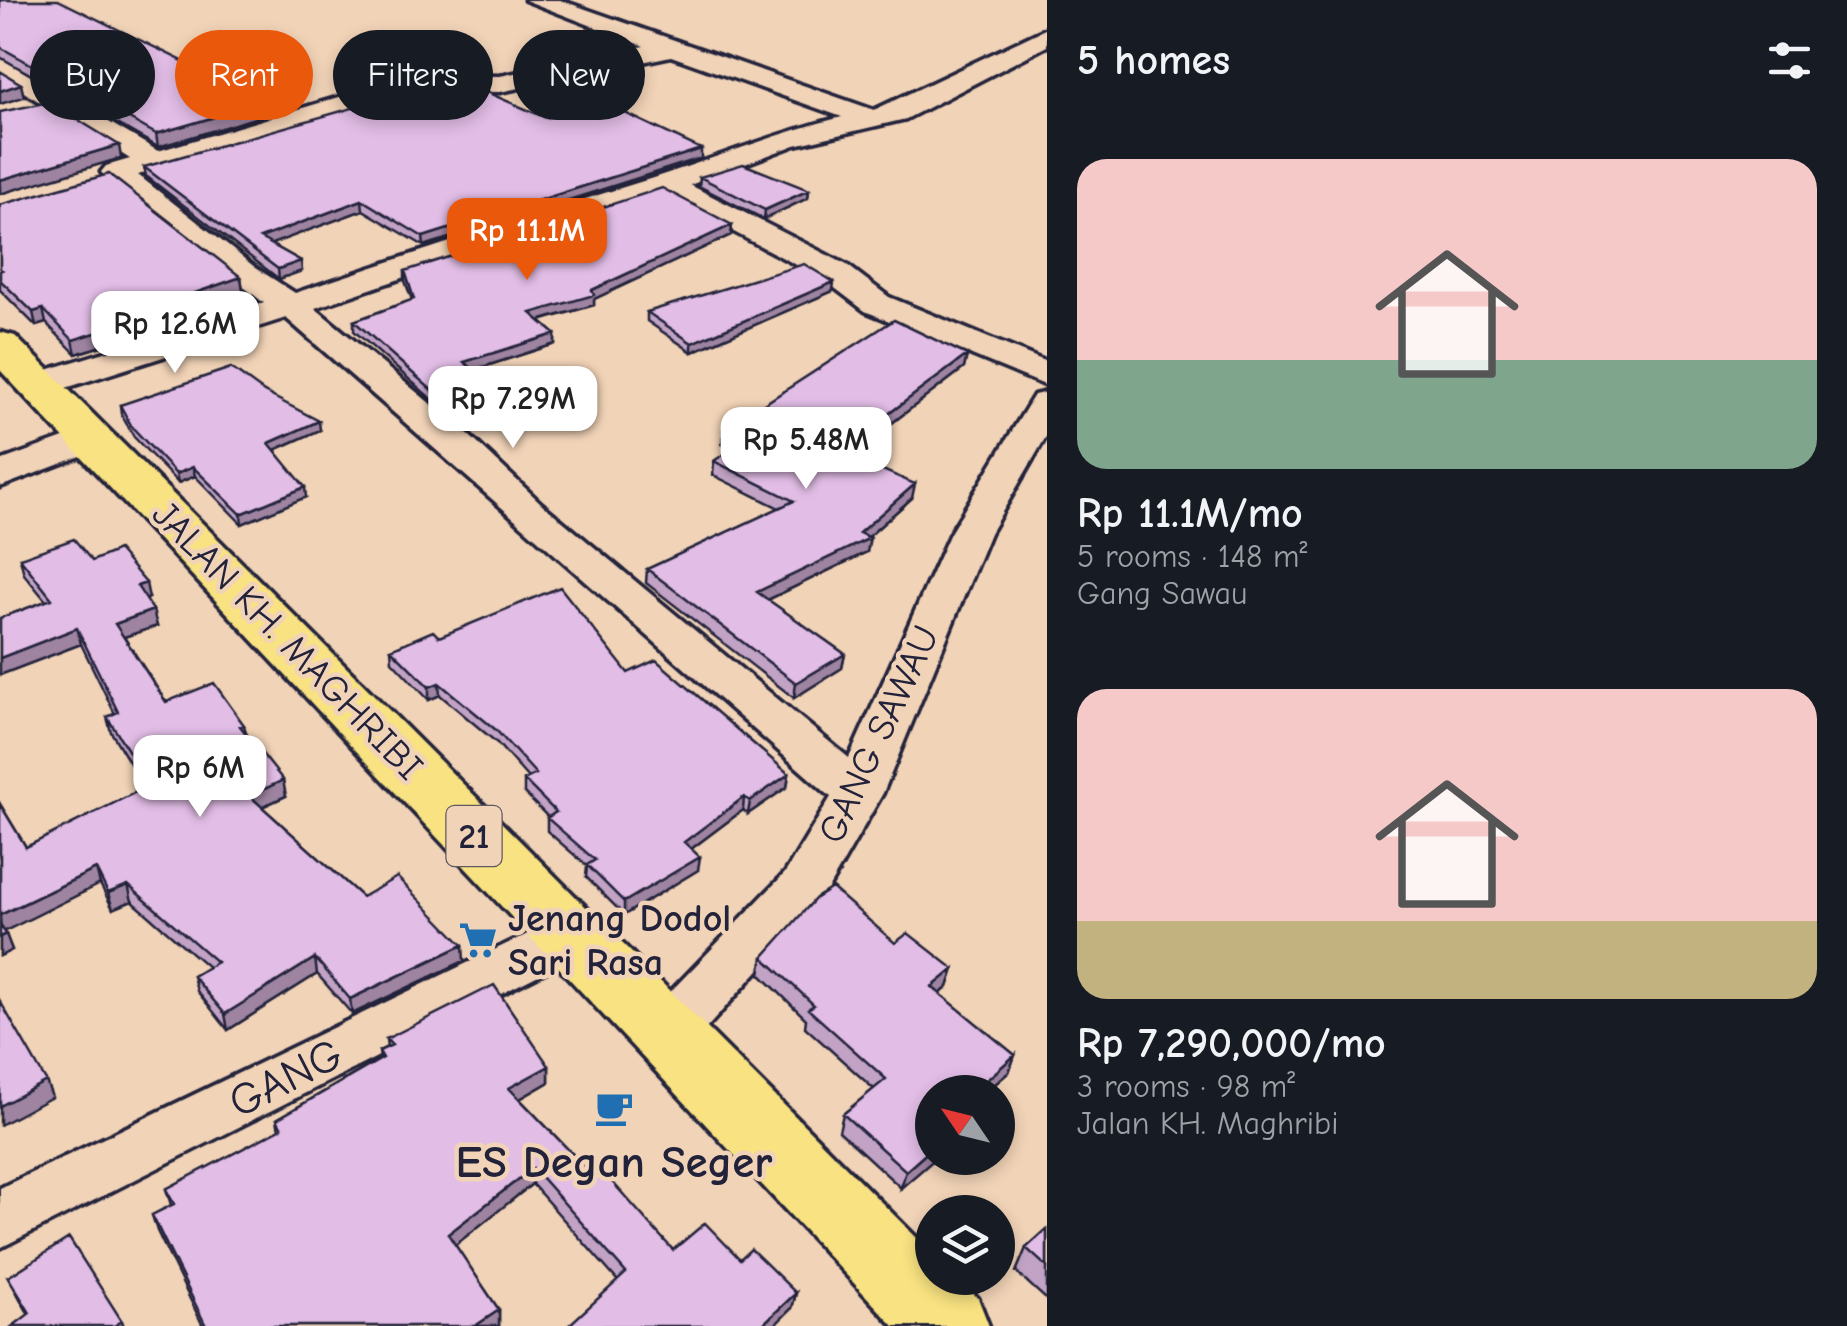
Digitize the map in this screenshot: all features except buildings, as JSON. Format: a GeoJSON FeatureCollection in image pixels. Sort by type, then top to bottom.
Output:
{"type":"FeatureCollection","features":[{"type":"Feature","properties":{"kind":"highway","name":"JALAN KH. MAGHRIBI"},"geometry":{"type":"LineString","coordinates":[[20,364],[949,1326]]}},
{"type":"Feature","properties":{"kind":"street"},"geometry":{"type":"LineString","coordinates":[[537,0],[873,120]]}},
{"type":"Feature","properties":{"kind":"street"},"geometry":{"type":"LineString","coordinates":[[20,364],[291,305],[561,213],[666,184],[786,139],[873,120],[942,91],[1047,36]]}},
{"type":"Feature","properties":{"kind":"street"},"geometry":{"type":"LineString","coordinates":[[673,48],[500,84],[422,83],[392,88],[99,177],[291,305],[858,793]]}},
{"type":"Feature","properties":{"kind":"street"},"geometry":{"type":"LineString","coordinates":[[0,66],[30,84]]}},
{"type":"Feature","properties":{"kind":"street"},"geometry":{"type":"LineString","coordinates":[[19,110],[30,107]]}},
{"type":"Feature","properties":{"kind":"street"},"geometry":{"type":"LineString","coordinates":[[89,120],[154,161]]}},
{"type":"Feature","properties":{"kind":"street"},"geometry":{"type":"LineString","coordinates":[[666,184],[835,272],[886,308],[1047,375]]}},
{"type":"Feature","properties":{"kind":"street","name":"GANG SAWAU"},"geometry":{"type":"LineString","coordinates":[[665,1035],[803,887],[858,793],[970,533],[1047,403]]}},
{"type":"Feature","properties":{"kind":"street"},"geometry":{"type":"LineString","coordinates":[[0,475],[94,438]]}},
{"type":"Feature","properties":{"kind":"street","name":"GANG"},"geometry":{"type":"LineString","coordinates":[[0,1219],[569,935]]}},
{"type":"Feature","properties":{"kind":"place","name":"Jenang Dodol Sari Rasa"},"geometry":{"type":"Point","coordinates":[478,940]}},
{"type":"Feature","properties":{"kind":"place","name":"ES Degan Seger"},"geometry":{"type":"Point","coordinates":[614,1108]}}]}
